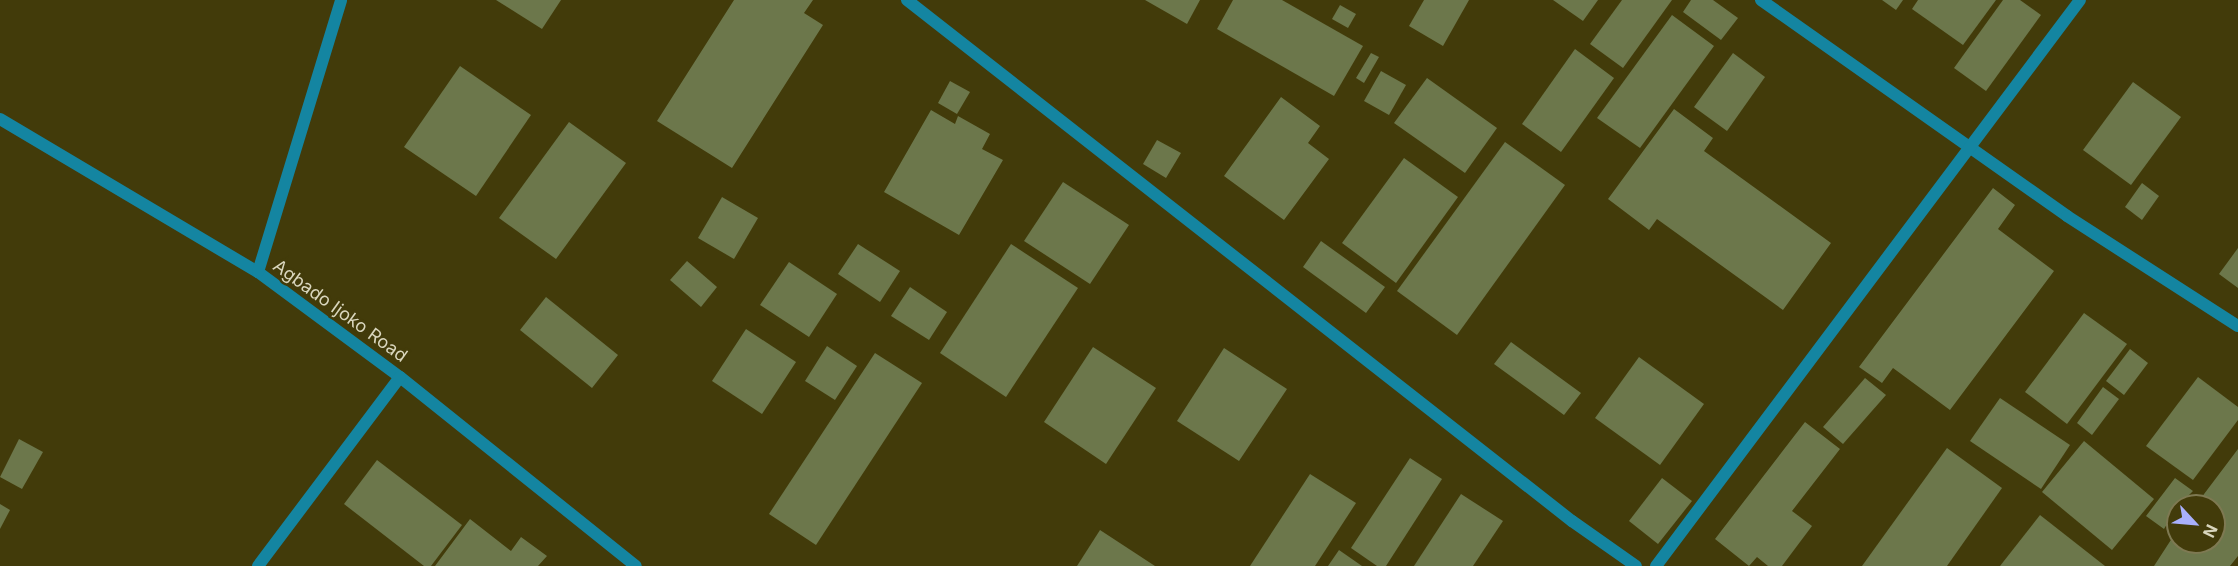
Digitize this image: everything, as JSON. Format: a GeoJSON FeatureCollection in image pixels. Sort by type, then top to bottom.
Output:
{"type":"FeatureCollection","features":[{"type":"Feature","properties":{"kind":"street"},"geometry":{"type":"LineString","coordinates":[[258,272],[340,0]]}},
{"type":"Feature","properties":{"kind":"street"},"geometry":{"type":"LineString","coordinates":[[907,0],[1572,521],[1636,566]]}},
{"type":"Feature","properties":{"kind":"street"},"geometry":{"type":"LineString","coordinates":[[1761,0],[1968,147],[2238,326]]}},
{"type":"Feature","properties":{"kind":"street"},"geometry":{"type":"LineString","coordinates":[[1656,566],[2080,0]]}},
{"type":"Feature","properties":{"kind":"street","name":"Agbado Ijoko Road"},"geometry":{"type":"LineString","coordinates":[[0,119],[258,272],[400,377],[636,566]]}},
{"type":"Feature","properties":{"kind":"street"},"geometry":{"type":"LineString","coordinates":[[258,566],[400,377]]}},
{"type":"Feature","properties":{"kind":"building"},"geometry":{"type":"Polygon","coordinates":[[[496,0],[561,0],[542,29],[496,0]]]}},
{"type":"Feature","properties":{"kind":"building"},"geometry":{"type":"Polygon","coordinates":[[[734,0],[813,0],[804,13],[823,25],[732,168],[657,121],[734,0]]]}},
{"type":"Feature","properties":{"kind":"building"},"geometry":{"type":"Polygon","coordinates":[[[1145,0],[1200,0],[1187,24],[1145,0]]]}},
{"type":"Feature","properties":{"kind":"building"},"geometry":{"type":"Polygon","coordinates":[[[1233,0],[1282,0],[1363,46],[1334,96],[1217,29],[1233,0]]]}},
{"type":"Feature","properties":{"kind":"building"},"geometry":{"type":"Polygon","coordinates":[[[1424,0],[1469,0],[1443,46],[1409,26],[1424,0]]]}},
{"type":"Feature","properties":{"kind":"building"},"geometry":{"type":"Polygon","coordinates":[[[1553,0],[1598,0],[1583,21],[1553,0]]]}},
{"type":"Feature","properties":{"kind":"building"},"geometry":{"type":"Polygon","coordinates":[[[1622,0],[1672,0],[1623,68],[1590,44],[1622,0]]]}},
{"type":"Feature","properties":{"kind":"building"},"geometry":{"type":"Polygon","coordinates":[[[1691,0],[1713,0],[1738,18],[1721,40],[1683,12],[1691,0]]]}},
{"type":"Feature","properties":{"kind":"building"},"geometry":{"type":"Polygon","coordinates":[[[1882,0],[1903,0],[1896,10],[1882,0]]]}},
{"type":"Feature","properties":{"kind":"building"},"geometry":{"type":"Polygon","coordinates":[[[1918,0],[1996,0],[1963,45],[1912,9],[1918,0]]]}},
{"type":"Feature","properties":{"kind":"building"},"geometry":{"type":"Polygon","coordinates":[[[2003,0],[2020,0],[2041,15],[1986,91],[1954,68],[2003,0]]]}},
{"type":"Feature","properties":{"kind":"building"},"geometry":{"type":"Polygon","coordinates":[[[1340,5],[1356,14],[1348,28],[1332,19],[1340,5]]]}},
{"type":"Feature","properties":{"kind":"building"},"geometry":{"type":"Polygon","coordinates":[[[1672,15],[1714,46],[1640,148],[1597,118],[1672,15]]]}},
{"type":"Feature","properties":{"kind":"building"},"geometry":{"type":"Polygon","coordinates":[[[1575,49],[1614,78],[1561,152],[1522,124],[1575,49]]]}},
{"type":"Feature","properties":{"kind":"building"},"geometry":{"type":"Polygon","coordinates":[[[1371,53],[1379,57],[1364,83],[1356,78],[1371,53]]]}},
{"type":"Feature","properties":{"kind":"building"},"geometry":{"type":"Polygon","coordinates":[[[1733,53],[1765,77],[1727,131],[1694,107],[1733,53]]]}},
{"type":"Feature","properties":{"kind":"building"},"geometry":{"type":"Polygon","coordinates":[[[460,66],[531,115],[476,196],[404,147],[460,66]]]}},
{"type":"Feature","properties":{"kind":"building"},"geometry":{"type":"Polygon","coordinates":[[[1381,71],[1406,85],[1389,115],[1364,101],[1381,71]]]}},
{"type":"Feature","properties":{"kind":"building"},"geometry":{"type":"Polygon","coordinates":[[[1427,78],[1497,128],[1465,173],[1394,123],[1427,78]]]}},
{"type":"Feature","properties":{"kind":"building"},"geometry":{"type":"Polygon","coordinates":[[[950,81],[970,92],[957,114],[938,103],[950,81]]]}},
{"type":"Feature","properties":{"kind":"building"},"geometry":{"type":"Polygon","coordinates":[[[2133,82],[2181,117],[2131,185],[2083,150],[2133,82]]]}},
{"type":"Feature","properties":{"kind":"building"},"geometry":{"type":"Polygon","coordinates":[[[1281,97],[1320,126],[1308,143],[1329,159],[1284,220],[1224,176],[1281,97]]]}},
{"type":"Feature","properties":{"kind":"building"},"geometry":{"type":"Polygon","coordinates":[[[1674,109],[1713,138],[1704,151],[1831,243],[1783,310],[1657,219],[1649,230],[1608,199],[1674,109]]]}},
{"type":"Feature","properties":{"kind":"building"},"geometry":{"type":"Polygon","coordinates":[[[931,110],[955,124],[958,116],[990,134],[982,149],[1003,160],[959,235],[884,192],[931,110]]]}},
{"type":"Feature","properties":{"kind":"building"},"geometry":{"type":"Polygon","coordinates":[[[569,122],[626,163],[556,259],[499,218],[569,122]]]}},
{"type":"Feature","properties":{"kind":"building"},"geometry":{"type":"Polygon","coordinates":[[[1157,140],[1181,153],[1166,178],[1143,164],[1157,140]]]}},
{"type":"Feature","properties":{"kind":"building"},"geometry":{"type":"Polygon","coordinates":[[[1505,142],[1565,185],[1457,335],[1397,291],[1505,142]]]}},
{"type":"Feature","properties":{"kind":"building"},"geometry":{"type":"Polygon","coordinates":[[[1404,158],[1458,197],[1396,283],[1342,243],[1404,158]]]}},
{"type":"Feature","properties":{"kind":"building"},"geometry":{"type":"Polygon","coordinates":[[[1063,182],[1129,225],[1090,284],[1024,241],[1063,182]]]}},
{"type":"Feature","properties":{"kind":"building"},"geometry":{"type":"Polygon","coordinates":[[[2142,183],[2159,196],[2142,220],[2125,207],[2142,183]]]}},
{"type":"Feature","properties":{"kind":"building"},"geometry":{"type":"Polygon","coordinates":[[[1993,188],[2015,205],[1998,229],[2054,271],[1950,410],[1893,368],[1882,383],[1859,367],[1993,188]]]}},
{"type":"Feature","properties":{"kind":"building"},"geometry":{"type":"Polygon","coordinates":[[[722,197],[758,218],[734,259],[698,238],[722,197]]]}},
{"type":"Feature","properties":{"kind":"building"},"geometry":{"type":"Polygon","coordinates":[[[1321,241],[1385,287],[1366,313],[1303,267],[1321,241]]]}},
{"type":"Feature","properties":{"kind":"building"},"geometry":{"type":"Polygon","coordinates":[[[858,244],[900,271],[880,302],[838,274],[858,244]]]}},
{"type":"Feature","properties":{"kind":"building"},"geometry":{"type":"Polygon","coordinates":[[[1011,244],[1078,288],[1006,397],[940,353],[1011,244]]]}},
{"type":"Feature","properties":{"kind":"building"},"geometry":{"type":"Polygon","coordinates":[[[2238,248],[2238,288],[2219,274],[2238,248]]]}},
{"type":"Feature","properties":{"kind":"building"},"geometry":{"type":"Polygon","coordinates":[[[687,261],[717,287],[701,307],[670,280],[687,261]]]}},
{"type":"Feature","properties":{"kind":"building"},"geometry":{"type":"Polygon","coordinates":[[[789,262],[837,294],[809,337],[760,305],[789,262]]]}},
{"type":"Feature","properties":{"kind":"building"},"geometry":{"type":"Polygon","coordinates":[[[910,287],[947,312],[929,340],[891,316],[910,287]]]}},
{"type":"Feature","properties":{"kind":"building"},"geometry":{"type":"Polygon","coordinates":[[[546,297],[618,355],[592,388],[520,330],[546,297]]]}},
{"type":"Feature","properties":{"kind":"building"},"geometry":{"type":"Polygon","coordinates":[[[2084,313],[2127,344],[2067,424],[2025,392],[2084,313]]]}},
{"type":"Feature","properties":{"kind":"building"},"geometry":{"type":"Polygon","coordinates":[[[746,329],[796,362],[762,414],[712,381],[746,329]]]}},
{"type":"Feature","properties":{"kind":"building"},"geometry":{"type":"Polygon","coordinates":[[[1511,342],[1581,393],[1564,415],[1494,364],[1511,342]]]}},
{"type":"Feature","properties":{"kind":"building"},"geometry":{"type":"Polygon","coordinates":[[[827,346],[857,366],[835,400],[805,381],[827,346]]]}},
{"type":"Feature","properties":{"kind":"building"},"geometry":{"type":"Polygon","coordinates":[[[1093,347],[1156,388],[1106,464],[1044,422],[1093,347]]]}},
{"type":"Feature","properties":{"kind":"building"},"geometry":{"type":"Polygon","coordinates":[[[1224,348],[1287,389],[1239,461],[1177,421],[1224,348]]]}},
{"type":"Feature","properties":{"kind":"building"},"geometry":{"type":"Polygon","coordinates":[[[2130,349],[2148,363],[2124,395],[2106,381],[2130,349]]]}},
{"type":"Feature","properties":{"kind":"building"},"geometry":{"type":"Polygon","coordinates":[[[875,353],[922,383],[816,545],[769,514],[875,353]]]}},
{"type":"Feature","properties":{"kind":"building"},"geometry":{"type":"Polygon","coordinates":[[[1639,357],[1704,404],[1660,465],[1595,418],[1639,357]]]}},
{"type":"Feature","properties":{"kind":"building"},"geometry":{"type":"Polygon","coordinates":[[[2198,377],[2238,407],[2238,420],[2193,480],[2146,446],[2198,377]]]}},
{"type":"Feature","properties":{"kind":"building"},"geometry":{"type":"Polygon","coordinates":[[[1865,378],[1886,395],[1843,444],[1823,427],[1865,378]]]}},
{"type":"Feature","properties":{"kind":"building"},"geometry":{"type":"Polygon","coordinates":[[[2103,387],[2119,399],[2092,435],[2077,423],[2103,387]]]}},
{"type":"Feature","properties":{"kind":"building"},"geometry":{"type":"Polygon","coordinates":[[[2000,398],[2070,445],[2041,489],[1970,441],[2000,398]]]}},
{"type":"Feature","properties":{"kind":"building"},"geometry":{"type":"Polygon","coordinates":[[[1805,422],[1840,449],[1792,511],[1812,526],[1782,566],[1768,566],[1757,557],[1749,566],[1715,539],[1805,422]]]}},
{"type":"Feature","properties":{"kind":"building"},"geometry":{"type":"Polygon","coordinates":[[[19,439],[43,452],[22,489],[0,477],[19,439]]]}},
{"type":"Feature","properties":{"kind":"building"},"geometry":{"type":"Polygon","coordinates":[[[2084,441],[2154,499],[2112,550],[2042,492],[2084,441]]]}},
{"type":"Feature","properties":{"kind":"building"},"geometry":{"type":"Polygon","coordinates":[[[1947,448],[2002,488],[1947,566],[1862,566],[1947,448]]]}},
{"type":"Feature","properties":{"kind":"building"},"geometry":{"type":"Polygon","coordinates":[[[2238,449],[2238,556],[2230,566],[2154,566],[2166,548],[2166,554],[2226,554],[2226,494],[2204,494],[2238,449]]]}},
{"type":"Feature","properties":{"kind":"building"},"geometry":{"type":"Polygon","coordinates":[[[1410,458],[1442,479],[1386,566],[1377,566],[1351,548],[1410,458]]]}},
{"type":"Feature","properties":{"kind":"building"},"geometry":{"type":"Polygon","coordinates":[[[377,460],[462,525],[431,566],[424,566],[344,504],[377,460]]]}},
{"type":"Feature","properties":{"kind":"building"},"geometry":{"type":"Polygon","coordinates":[[[1310,474],[1356,503],[1315,566],[1250,566],[1310,474]]]}},
{"type":"Feature","properties":{"kind":"building"},"geometry":{"type":"Polygon","coordinates":[[[1662,478],[1692,501],[1658,544],[1629,521],[1662,478]]]}},
{"type":"Feature","properties":{"kind":"building"},"geometry":{"type":"Polygon","coordinates":[[[2175,478],[2193,491],[2190,494],[2166,494],[2166,526],[2164,529],[2146,516],[2175,478]]]}},
{"type":"Feature","properties":{"kind":"building"},"geometry":{"type":"Polygon","coordinates":[[[1461,494],[1503,521],[1473,566],[1414,566],[1461,494]]]}},
{"type":"Feature","properties":{"kind":"building"},"geometry":{"type":"Polygon","coordinates":[[[0,504],[10,510],[0,529],[0,504]]]}},
{"type":"Feature","properties":{"kind":"building"},"geometry":{"type":"Polygon","coordinates":[[[2040,515],[2105,566],[2000,566],[2040,515]]]}},
{"type":"Feature","properties":{"kind":"building"},"geometry":{"type":"Polygon","coordinates":[[[470,519],[511,551],[521,537],[547,556],[538,566],[435,566],[470,519]]]}},
{"type":"Feature","properties":{"kind":"building"},"geometry":{"type":"Polygon","coordinates":[[[1100,530],[1155,566],[1077,566],[1100,530]]]}},
{"type":"Feature","properties":{"kind":"building"},"geometry":{"type":"Polygon","coordinates":[[[1339,550],[1362,566],[1328,566],[1339,550]]]}}]}
